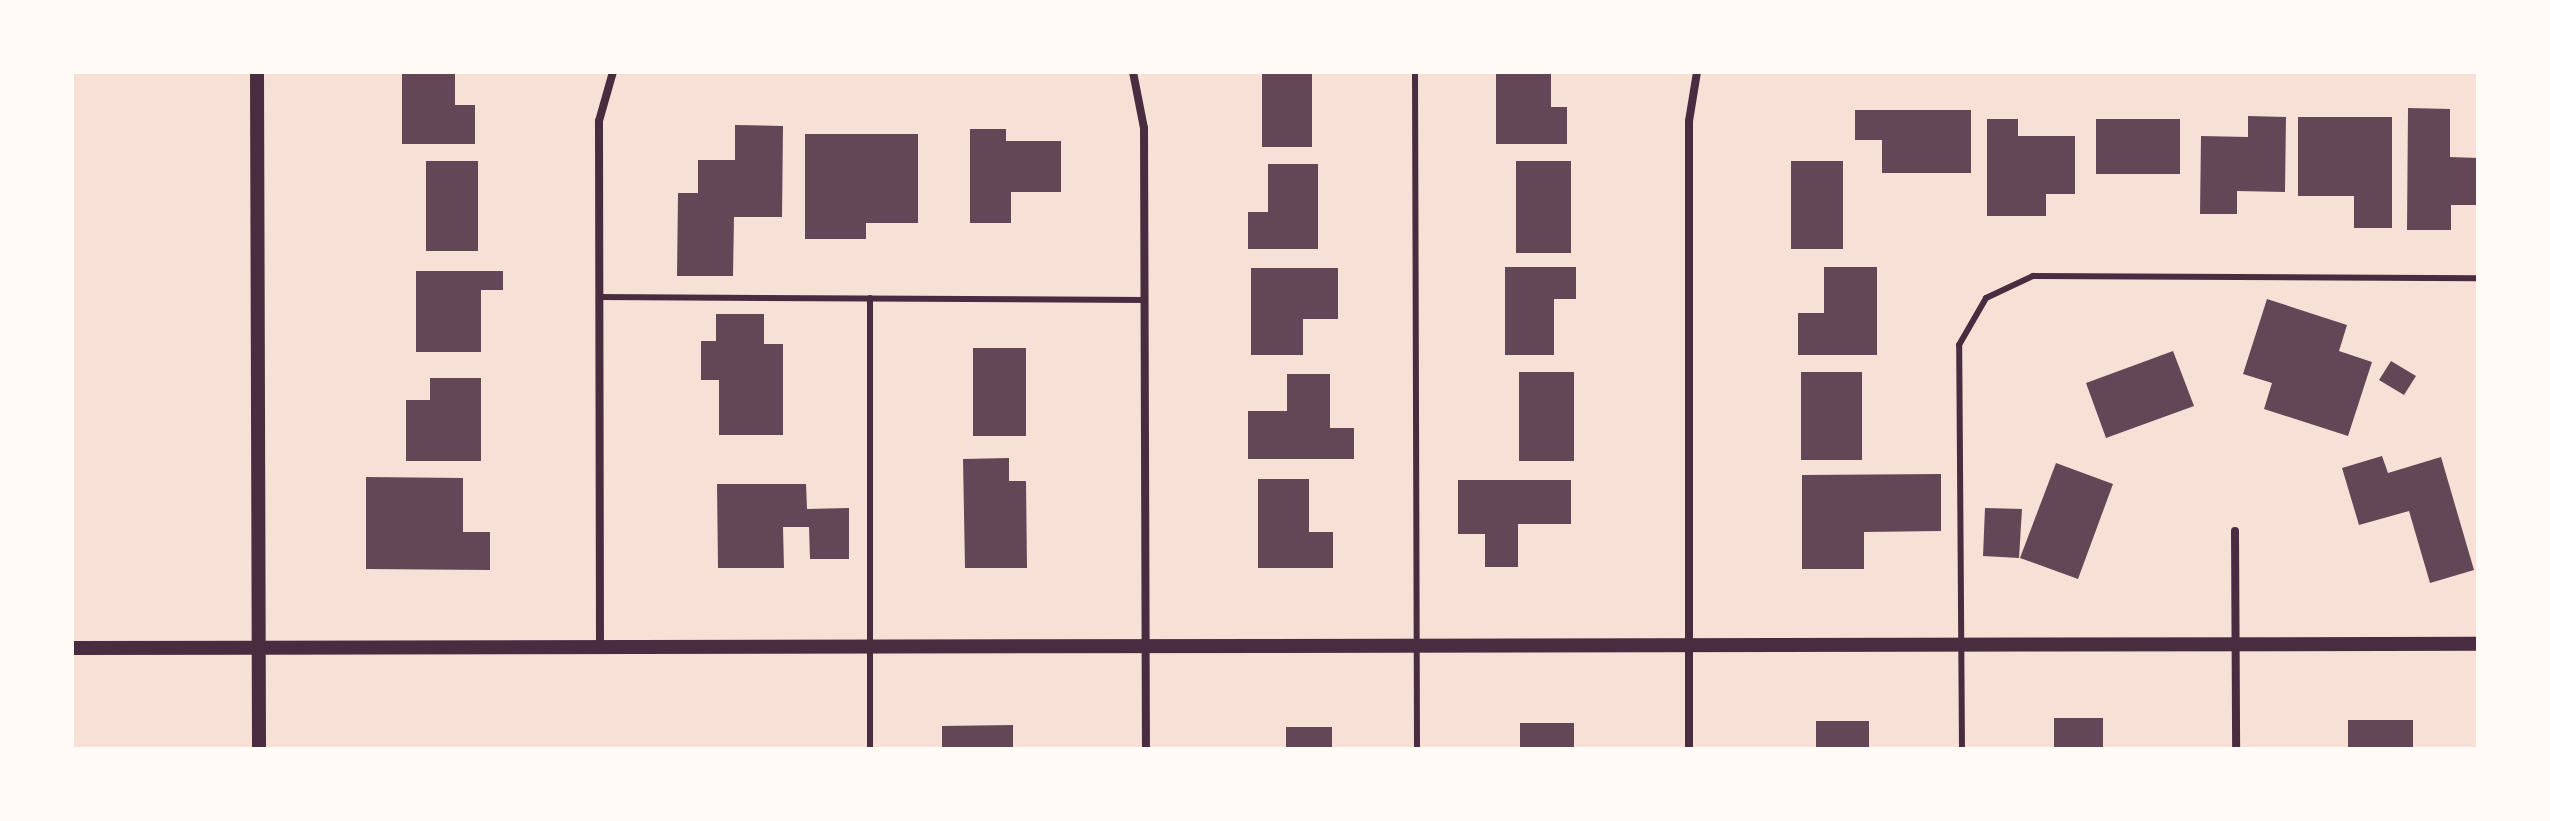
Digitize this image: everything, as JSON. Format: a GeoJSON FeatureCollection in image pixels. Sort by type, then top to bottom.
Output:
{"type":"FeatureCollection","features":[{"type":"Feature","properties":{"kind":"street"},"geometry":{"type":"LineString","coordinates":[[257,72],[259,749]]}},
{"type":"Feature","properties":{"kind":"street"},"geometry":{"type":"LineString","coordinates":[[600,647],[599,121],[613,72]]}},
{"type":"Feature","properties":{"kind":"street"},"geometry":{"type":"LineString","coordinates":[[1133,72],[1144,128],[1146,749]]}},
{"type":"Feature","properties":{"kind":"street"},"geometry":{"type":"LineString","coordinates":[[1689,749],[1689,121],[1697,72]]}},
{"type":"Feature","properties":{"kind":"street"},"geometry":{"type":"LineString","coordinates":[[2235,531],[2236,749]]}},
{"type":"Feature","properties":{"kind":"street"},"geometry":{"type":"LineString","coordinates":[[72,648],[2478,644]]}},
{"type":"Feature","properties":{"kind":"lane"},"geometry":{"type":"LineString","coordinates":[[1415,72],[1417,749]]}},
{"type":"Feature","properties":{"kind":"lane"},"geometry":{"type":"LineString","coordinates":[[1962,749],[1959,345],[1986,298],[2033,276],[2478,278]]}},
{"type":"Feature","properties":{"kind":"lane"},"geometry":{"type":"LineString","coordinates":[[599,297],[1145,300]]}},
{"type":"Feature","properties":{"kind":"lane"},"geometry":{"type":"LineString","coordinates":[[870,298],[870,749]]}},
{"type":"Feature","properties":{"kind":"building"},"geometry":{"type":"Polygon","coordinates":[[[402,72],[455,72],[455,105],[475,105],[475,144],[402,144],[402,72]]]}},
{"type":"Feature","properties":{"kind":"building"},"geometry":{"type":"Polygon","coordinates":[[[1262,72],[1312,72],[1312,147],[1262,147],[1262,72]]]}},
{"type":"Feature","properties":{"kind":"building"},"geometry":{"type":"Polygon","coordinates":[[[1496,72],[1551,72],[1551,107],[1567,107],[1567,144],[1496,144],[1496,72]]]}},
{"type":"Feature","properties":{"kind":"building"},"geometry":{"type":"Polygon","coordinates":[[[2408,108],[2450,109],[2450,157],[2478,158],[2478,205],[2451,205],[2451,230],[2407,230],[2408,108]]]}},
{"type":"Feature","properties":{"kind":"building"},"geometry":{"type":"Polygon","coordinates":[[[1855,110],[1971,110],[1971,173],[1882,173],[1882,140],[1855,140],[1855,110]]]}},
{"type":"Feature","properties":{"kind":"building"},"geometry":{"type":"Polygon","coordinates":[[[2248,116],[2286,117],[2285,192],[2237,191],[2237,214],[2200,214],[2201,136],[2248,137],[2248,116]]]}},
{"type":"Feature","properties":{"kind":"building"},"geometry":{"type":"Polygon","coordinates":[[[2298,117],[2392,117],[2392,228],[2354,228],[2354,196],[2298,196],[2298,117]]]}},
{"type":"Feature","properties":{"kind":"building"},"geometry":{"type":"Polygon","coordinates":[[[1987,119],[2018,119],[2018,136],[2075,136],[2075,194],[2046,194],[2046,216],[1987,216],[1987,119]]]}},
{"type":"Feature","properties":{"kind":"building"},"geometry":{"type":"Polygon","coordinates":[[[2096,119],[2180,119],[2180,174],[2096,174],[2096,119]]]}},
{"type":"Feature","properties":{"kind":"building"},"geometry":{"type":"Polygon","coordinates":[[[735,125],[783,126],[782,217],[734,217],[733,276],[677,276],[678,193],[698,193],[698,160],[735,160],[735,125]]]}},
{"type":"Feature","properties":{"kind":"building"},"geometry":{"type":"Polygon","coordinates":[[[970,129],[1006,129],[1006,141],[1061,141],[1061,192],[1011,192],[1011,223],[970,223],[970,129]]]}},
{"type":"Feature","properties":{"kind":"building"},"geometry":{"type":"Polygon","coordinates":[[[805,134],[918,134],[918,223],[866,223],[866,239],[805,239],[805,134]]]}},
{"type":"Feature","properties":{"kind":"building"},"geometry":{"type":"Polygon","coordinates":[[[426,161],[478,161],[478,251],[426,251],[426,161]]]}},
{"type":"Feature","properties":{"kind":"building"},"geometry":{"type":"Polygon","coordinates":[[[1516,161],[1571,161],[1571,253],[1516,253],[1516,161]]]}},
{"type":"Feature","properties":{"kind":"building"},"geometry":{"type":"Polygon","coordinates":[[[1791,161],[1843,161],[1843,249],[1791,249],[1791,161]]]}},
{"type":"Feature","properties":{"kind":"building"},"geometry":{"type":"Polygon","coordinates":[[[1268,164],[1318,164],[1318,249],[1248,249],[1248,212],[1268,212],[1268,164]]]}},
{"type":"Feature","properties":{"kind":"building"},"geometry":{"type":"Polygon","coordinates":[[[1505,267],[1576,267],[1576,299],[1554,299],[1554,355],[1505,355],[1505,267]]]}},
{"type":"Feature","properties":{"kind":"building"},"geometry":{"type":"Polygon","coordinates":[[[1824,267],[1877,267],[1877,355],[1798,355],[1798,313],[1824,313],[1824,267]]]}},
{"type":"Feature","properties":{"kind":"building"},"geometry":{"type":"Polygon","coordinates":[[[1251,268],[1338,268],[1338,319],[1303,319],[1303,355],[1251,355],[1251,268]]]}},
{"type":"Feature","properties":{"kind":"building"},"geometry":{"type":"Polygon","coordinates":[[[416,271],[503,271],[503,290],[481,290],[481,352],[416,352],[416,271]]]}},
{"type":"Feature","properties":{"kind":"building"},"geometry":{"type":"Polygon","coordinates":[[[2267,299],[2347,325],[2339,351],[2372,362],[2348,436],[2264,409],[2272,383],[2243,374],[2267,299]]]}},
{"type":"Feature","properties":{"kind":"building"},"geometry":{"type":"Polygon","coordinates":[[[716,314],[764,314],[764,344],[783,344],[783,435],[719,435],[719,380],[701,380],[701,341],[716,341],[716,314]]]}},
{"type":"Feature","properties":{"kind":"building"},"geometry":{"type":"Polygon","coordinates":[[[973,348],[1026,348],[1026,436],[973,436],[973,348]]]}},
{"type":"Feature","properties":{"kind":"building"},"geometry":{"type":"Polygon","coordinates":[[[2173,351],[2194,406],[2106,438],[2086,383],[2173,351]]]}},
{"type":"Feature","properties":{"kind":"building"},"geometry":{"type":"Polygon","coordinates":[[[2391,361],[2416,376],[2404,395],[2379,380],[2391,361]]]}},
{"type":"Feature","properties":{"kind":"building"},"geometry":{"type":"Polygon","coordinates":[[[1519,372],[1574,372],[1574,461],[1519,461],[1519,372]]]}},
{"type":"Feature","properties":{"kind":"building"},"geometry":{"type":"Polygon","coordinates":[[[1801,372],[1862,372],[1862,460],[1801,460],[1801,372]]]}},
{"type":"Feature","properties":{"kind":"building"},"geometry":{"type":"Polygon","coordinates":[[[1287,374],[1330,374],[1330,428],[1354,428],[1354,459],[1248,459],[1248,411],[1287,411],[1287,374]]]}},
{"type":"Feature","properties":{"kind":"building"},"geometry":{"type":"Polygon","coordinates":[[[430,378],[481,378],[481,461],[406,461],[406,400],[430,400],[430,378]]]}},
{"type":"Feature","properties":{"kind":"building"},"geometry":{"type":"Polygon","coordinates":[[[2382,456],[2388,473],[2441,457],[2474,570],[2430,583],[2409,511],[2359,525],[2342,468],[2382,456]]]}},
{"type":"Feature","properties":{"kind":"building"},"geometry":{"type":"Polygon","coordinates":[[[1009,458],[1009,481],[1026,481],[1027,568],[965,568],[963,459],[1009,458]]]}},
{"type":"Feature","properties":{"kind":"building"},"geometry":{"type":"Polygon","coordinates":[[[2056,463],[2113,484],[2078,579],[2020,558],[2056,463]]]}},
{"type":"Feature","properties":{"kind":"building"},"geometry":{"type":"Polygon","coordinates":[[[1941,474],[1941,531],[1864,532],[1864,569],[1802,569],[1802,475],[1941,474]]]}},
{"type":"Feature","properties":{"kind":"building"},"geometry":{"type":"Polygon","coordinates":[[[366,477],[463,478],[463,532],[490,532],[490,570],[366,569],[366,477]]]}},
{"type":"Feature","properties":{"kind":"building"},"geometry":{"type":"Polygon","coordinates":[[[1258,479],[1309,479],[1309,532],[1333,532],[1333,568],[1258,568],[1258,479]]]}},
{"type":"Feature","properties":{"kind":"building"},"geometry":{"type":"Polygon","coordinates":[[[1458,480],[1571,480],[1571,524],[1518,524],[1518,567],[1485,567],[1485,534],[1458,534],[1458,480]]]}},
{"type":"Feature","properties":{"kind":"building"},"geometry":{"type":"Polygon","coordinates":[[[717,484],[806,484],[807,509],[849,508],[849,559],[810,559],[809,527],[783,527],[784,568],[718,568],[717,484]]]}},
{"type":"Feature","properties":{"kind":"building"},"geometry":{"type":"Polygon","coordinates":[[[1985,508],[2022,509],[2019,558],[1983,556],[1985,508]]]}},
{"type":"Feature","properties":{"kind":"building"},"geometry":{"type":"Polygon","coordinates":[[[2054,718],[2103,718],[2103,749],[2054,749],[2054,718]]]}},
{"type":"Feature","properties":{"kind":"building"},"geometry":{"type":"Polygon","coordinates":[[[2348,720],[2413,720],[2413,749],[2348,749],[2348,720]]]}},
{"type":"Feature","properties":{"kind":"building"},"geometry":{"type":"Polygon","coordinates":[[[1816,721],[1869,721],[1869,749],[1816,749],[1816,721]]]}},
{"type":"Feature","properties":{"kind":"building"},"geometry":{"type":"Polygon","coordinates":[[[1520,723],[1574,723],[1574,749],[1520,749],[1520,723]]]}},
{"type":"Feature","properties":{"kind":"building"},"geometry":{"type":"Polygon","coordinates":[[[1013,725],[1013,749],[942,749],[942,726],[1013,725]]]}},
{"type":"Feature","properties":{"kind":"building"},"geometry":{"type":"Polygon","coordinates":[[[1286,727],[1332,727],[1332,749],[1286,749],[1286,727]]]}}]}
